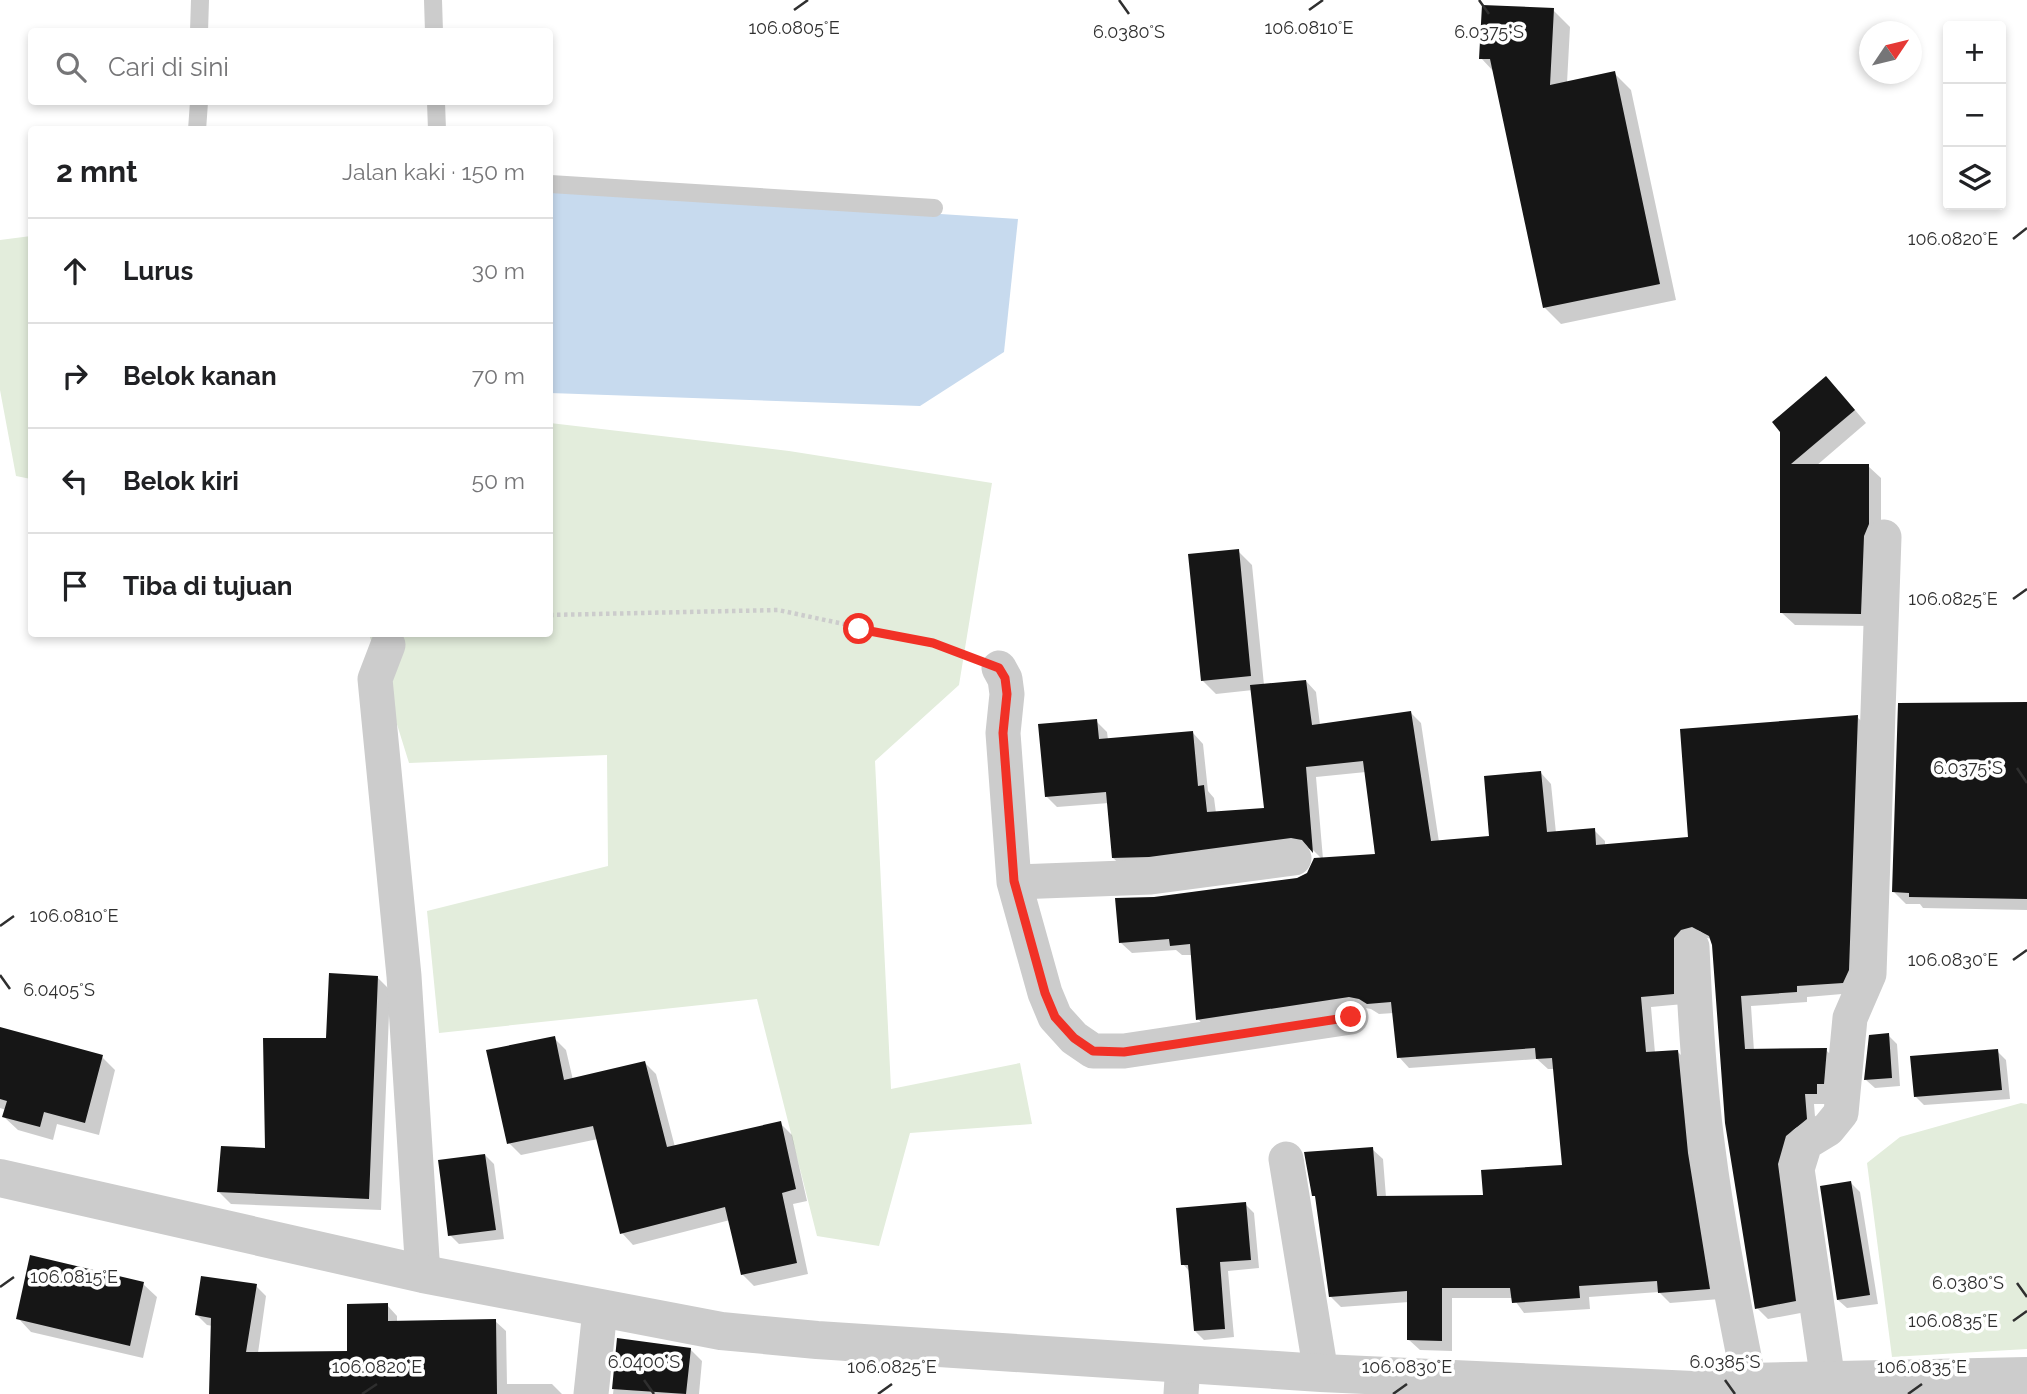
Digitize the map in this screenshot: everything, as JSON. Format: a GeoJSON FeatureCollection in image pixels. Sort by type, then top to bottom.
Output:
{"type":"FeatureCollection","features":[{"type":"Feature","properties":{"kind":"street"},"geometry":{"type":"LineString","coordinates":[[1828,1381],[1797,1168],[1805,1143],[1828,1129],[1841,1114],[1850,1018],[1856,998],[1870,974],[1884,537]]}},
{"type":"Feature","properties":{"kind":"street"},"geometry":{"type":"LineString","coordinates":[[388,645],[375,679],[404,976],[423,1275]]}},
{"type":"Feature","properties":{"kind":"street"},"geometry":{"type":"LineString","coordinates":[[999,668],[1005,678],[1007,694],[1003,733],[1014,881],[1055,1017],[1074,1038],[1093,1051],[1124,1052],[1351,1017]]}},
{"type":"Feature","properties":{"kind":"street"},"geometry":{"type":"LineString","coordinates":[[1014,881],[1151,877],[1294,858]]}},
{"type":"Feature","properties":{"kind":"street"},"geometry":{"type":"LineString","coordinates":[[1692,947],[1698,1064],[1707,1148],[1719,1228],[1749,1382]]}},
{"type":"Feature","properties":{"kind":"street"},"geometry":{"type":"LineString","coordinates":[[1286,1159],[1321,1373]]}},
{"type":"Feature","properties":{"kind":"street"},"geometry":{"type":"LineString","coordinates":[[0,1178],[423,1275],[721,1331],[1182,1379],[1321,1373],[1374,1385],[1693,1392],[1749,1382],[1909,1376],[2027,1376]]}},
{"type":"Feature","properties":{"kind":"street"},"geometry":{"type":"LineString","coordinates":[[591,1394],[600,1310]]}},
{"type":"Feature","properties":{"kind":"lane"},"geometry":{"type":"LineString","coordinates":[[199,28],[200,0]]}},
{"type":"Feature","properties":{"kind":"lane"},"geometry":{"type":"LineString","coordinates":[[433,0],[434,28]]}},
{"type":"Feature","properties":{"kind":"lane"},"geometry":{"type":"LineString","coordinates":[[197,126],[199,105]]}},
{"type":"Feature","properties":{"kind":"lane"},"geometry":{"type":"LineString","coordinates":[[436,105],[437,126]]}},
{"type":"Feature","properties":{"kind":"lane"},"geometry":{"type":"LineString","coordinates":[[553,184],[934,208]]}},
{"type":"Feature","properties":{"kind":"path"},"geometry":{"type":"LineString","coordinates":[[553,615],[778,610],[933,643],[999,668]]}},
{"type":"Feature","properties":{"kind":"green space"},"geometry":{"type":"Polygon","coordinates":[[[28,236],[28,478],[16,476],[0,390],[0,240],[28,236]]]}},
{"type":"Feature","properties":{"kind":"green space"},"geometry":{"type":"Polygon","coordinates":[[[553,423],[789,451],[992,483],[959,685],[875,761],[891,1089],[1020,1063],[1032,1124],[910,1133],[879,1246],[817,1236],[757,999],[439,1033],[427,911],[608,866],[607,755],[409,763],[370,637],[553,637],[553,423]]]}},
{"type":"Feature","properties":{"kind":"green space"},"geometry":{"type":"Polygon","coordinates":[[[2021,1103],[2027,1104],[2027,1349],[1892,1357],[1867,1163],[1900,1137],[2021,1103]]]}},
{"type":"Feature","properties":{"kind":"water"},"geometry":{"type":"Polygon","coordinates":[[[553,189],[1018,219],[1004,352],[920,406],[553,393],[553,189]]]}},
{"type":"Feature","properties":{"kind":"building"},"geometry":{"type":"Polygon","coordinates":[[[1482,5],[1554,8],[1550,85],[1615,71],[1660,284],[1543,308],[1490,59],[1479,59],[1482,5]]]}},
{"type":"Feature","properties":{"kind":"building"},"geometry":{"type":"Polygon","coordinates":[[[1826,376],[1855,410],[1791,464],[1869,464],[1869,524],[1864,536],[1861,614],[1780,613],[1780,432],[1772,422],[1826,376]]]}},
{"type":"Feature","properties":{"kind":"building"},"geometry":{"type":"Polygon","coordinates":[[[1239,549],[1251,676],[1201,681],[1188,554],[1239,549]]]}},
{"type":"Feature","properties":{"kind":"building"},"geometry":{"type":"Polygon","coordinates":[[[1306,680],[1312,725],[1411,711],[1431,841],[1489,836],[1484,776],[1541,771],[1547,832],[1595,828],[1596,845],[1688,837],[1680,729],[1858,715],[1849,970],[1843,983],[1797,986],[1797,992],[1741,996],[1745,1049],[1827,1048],[1824,1084],[1817,1084],[1817,1094],[1805,1094],[1807,1119],[1786,1136],[1778,1164],[1796,1301],[1755,1309],[1725,1123],[1712,945],[1709,936],[1692,927],[1681,930],[1674,938],[1674,994],[1641,997],[1646,1052],[1678,1050],[1688,1153],[1710,1289],[1658,1293],[1657,1281],[1579,1286],[1580,1298],[1512,1303],[1510,1288],[1442,1288],[1442,1341],[1407,1340],[1407,1291],[1329,1297],[1315,1196],[1312,1196],[1304,1152],[1373,1147],[1377,1196],[1483,1195],[1481,1170],[1562,1165],[1552,1058],[1536,1059],[1535,1048],[1397,1058],[1391,1002],[1367,1004],[1349,997],[1196,1020],[1190,944],[1170,946],[1169,939],[1119,943],[1115,898],[1154,897],[1297,878],[1307,873],[1314,858],[1375,854],[1363,761],[1306,767],[1313,853],[1302,840],[1291,838],[1149,857],[1112,858],[1106,792],[1045,797],[1038,724],[1097,719],[1099,739],[1193,731],[1198,786],[1204,785],[1207,812],[1264,808],[1250,685],[1306,680]]]}},
{"type":"Feature","properties":{"kind":"building"},"geometry":{"type":"Polygon","coordinates":[[[2027,702],[2027,899],[1909,897],[1909,893],[1892,892],[1898,703],[2027,702]]]}},
{"type":"Feature","properties":{"kind":"building"},"geometry":{"type":"Polygon","coordinates":[[[329,973],[378,976],[369,1199],[217,1192],[221,1146],[265,1148],[263,1038],[326,1038],[329,973]]]}},
{"type":"Feature","properties":{"kind":"building"},"geometry":{"type":"Polygon","coordinates":[[[0,1027],[103,1055],[85,1123],[44,1112],[40,1127],[2,1117],[7,1101],[0,1099],[0,1027]]]}},
{"type":"Feature","properties":{"kind":"building"},"geometry":{"type":"Polygon","coordinates":[[[1889,1033],[1892,1078],[1864,1080],[1869,1035],[1889,1033]]]}},
{"type":"Feature","properties":{"kind":"building"},"geometry":{"type":"Polygon","coordinates":[[[555,1036],[564,1080],[645,1061],[667,1147],[781,1121],[796,1189],[782,1193],[797,1263],[741,1275],[725,1207],[620,1234],[593,1126],[507,1144],[486,1050],[555,1036]]]}},
{"type":"Feature","properties":{"kind":"building"},"geometry":{"type":"Polygon","coordinates":[[[1998,1049],[2002,1090],[1914,1097],[1910,1056],[1998,1049]]]}},
{"type":"Feature","properties":{"kind":"building"},"geometry":{"type":"Polygon","coordinates":[[[485,1154],[496,1230],[448,1236],[438,1160],[485,1154]]]}},
{"type":"Feature","properties":{"kind":"building"},"geometry":{"type":"Polygon","coordinates":[[[1851,1181],[1870,1295],[1837,1300],[1820,1186],[1851,1181]]]}},
{"type":"Feature","properties":{"kind":"building"},"geometry":{"type":"Polygon","coordinates":[[[1246,1202],[1251,1260],[1220,1262],[1225,1329],[1194,1331],[1188,1265],[1181,1265],[1176,1208],[1246,1202]]]}},
{"type":"Feature","properties":{"kind":"building"},"geometry":{"type":"Polygon","coordinates":[[[30,1255],[144,1282],[130,1346],[16,1319],[30,1255]]]}},
{"type":"Feature","properties":{"kind":"building"},"geometry":{"type":"Polygon","coordinates":[[[201,1276],[257,1284],[246,1352],[347,1351],[347,1304],[388,1303],[388,1321],[496,1319],[497,1394],[209,1394],[211,1318],[195,1315],[201,1276]]]}},
{"type":"Feature","properties":{"kind":"building"},"geometry":{"type":"Polygon","coordinates":[[[617,1338],[691,1348],[686,1394],[612,1389],[617,1338]]]}},
{"type":"Feature","properties":{"kind":"route"},"geometry":{"type":"LineString","coordinates":[[859,629],[933,643],[986,661],[999,668],[1005,678],[1007,694],[1003,733],[1014,881],[1045,993],[1055,1017],[1074,1038],[1093,1051],[1124,1052],[1351,1017]]}}]}
